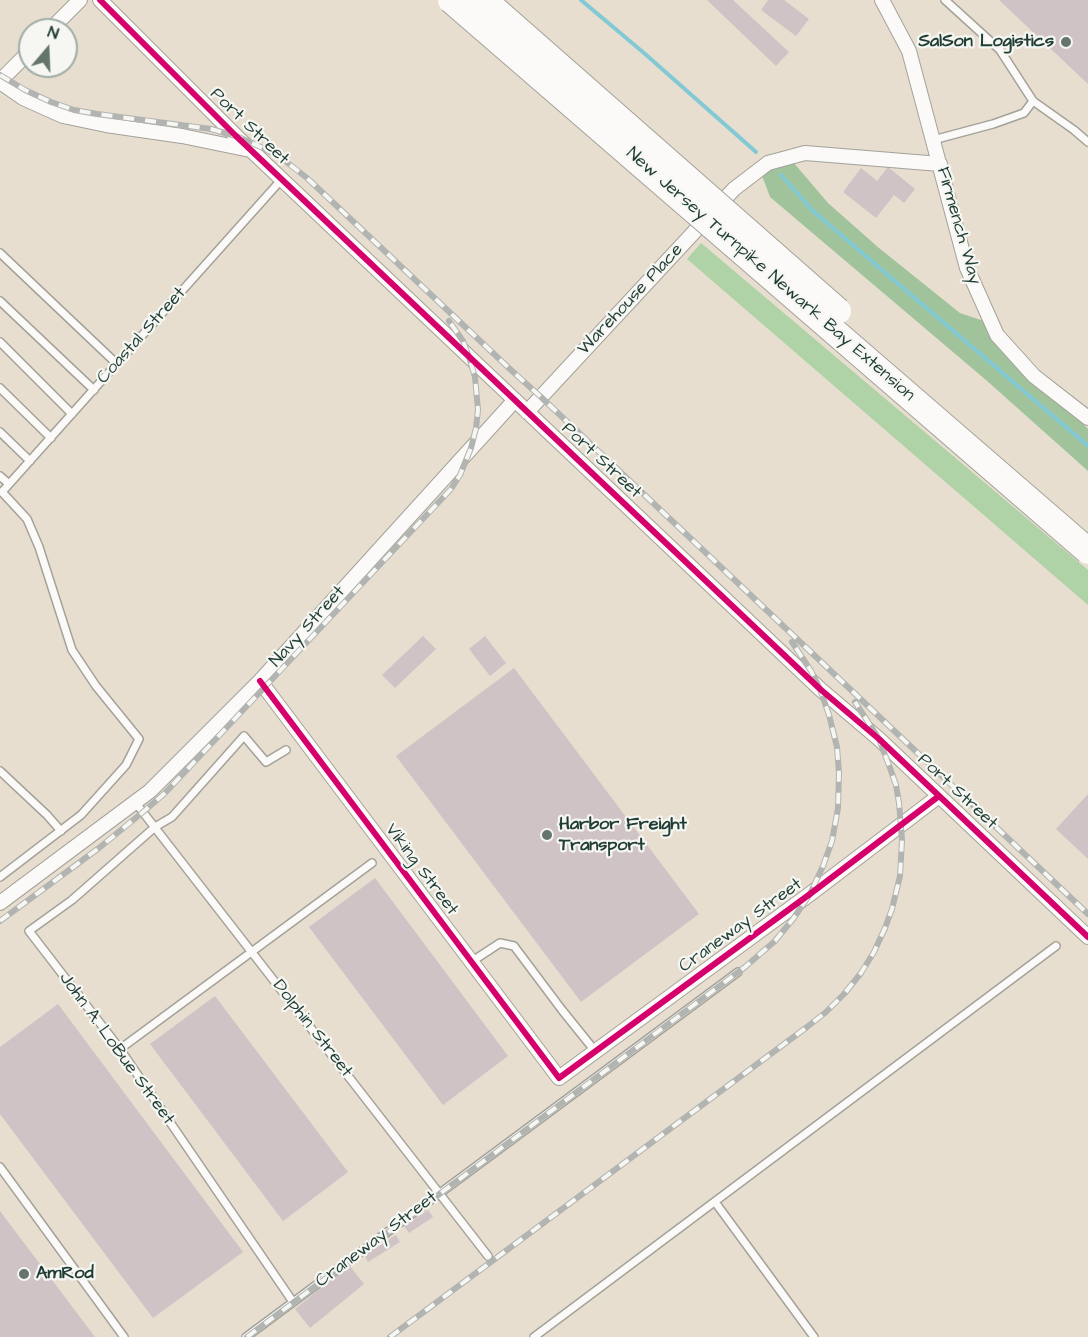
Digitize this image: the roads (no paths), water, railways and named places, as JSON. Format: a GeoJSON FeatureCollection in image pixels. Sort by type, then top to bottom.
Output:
{"type":"FeatureCollection","features":[{"type":"Feature","properties":{"kind":"highway","name":"New Jersey Turnpike Newark Bay Extension"},"geometry":{"type":"LineString","coordinates":[[451,0],[1088,551]]}},
{"type":"Feature","properties":{"kind":"highway","name":"New Jersey Turnpike Newark Bay Extension"},"geometry":{"type":"LineString","coordinates":[[484,0],[1088,531]]}},
{"type":"Feature","properties":{"kind":"street"},"geometry":{"type":"LineString","coordinates":[[62,18],[80,0]]}},
{"type":"Feature","properties":{"kind":"street","name":"Port Street"},"geometry":{"type":"LineString","coordinates":[[100,0],[251,150],[527,412],[811,681],[879,739],[1088,937]]}},
{"type":"Feature","properties":{"kind":"street","name":"Firmench Way"},"geometry":{"type":"LineString","coordinates":[[882,0],[909,51],[967,268],[997,334],[1034,376],[1088,418]]}},
{"type":"Feature","properties":{"kind":"street"},"geometry":{"type":"LineString","coordinates":[[18,63],[0,81],[23,98],[63,116],[251,150]]}},
{"type":"Feature","properties":{"kind":"street","name":"Warehouse Place"},"geometry":{"type":"LineString","coordinates":[[527,412],[734,189],[768,163],[805,153],[940,164]]}},
{"type":"Feature","properties":{"kind":"street","name":"Navy Street"},"geometry":{"type":"LineString","coordinates":[[0,903],[150,791],[260,681],[515,400]]}},
{"type":"Feature","properties":{"kind":"street","name":"Viking Street"},"geometry":{"type":"LineString","coordinates":[[260,681],[559,1078]]}},
{"type":"Feature","properties":{"kind":"street","name":"Craneway Street"},"geometry":{"type":"LineString","coordinates":[[559,1078],[810,894],[939,796]]}},
{"type":"Feature","properties":{"kind":"lane"},"geometry":{"type":"LineString","coordinates":[[945,0],[1000,50],[1033,101],[1088,142]]}},
{"type":"Feature","properties":{"kind":"lane"},"geometry":{"type":"LineString","coordinates":[[933,140],[1024,113],[1033,101]]}},
{"type":"Feature","properties":{"kind":"lane","name":"Coastal Street"},"geometry":{"type":"LineString","coordinates":[[1,492],[282,179]]}},
{"type":"Feature","properties":{"kind":"lane"},"geometry":{"type":"LineString","coordinates":[[0,253],[117,364]]}},
{"type":"Feature","properties":{"kind":"lane"},"geometry":{"type":"LineString","coordinates":[[0,301],[94,390]]}},
{"type":"Feature","properties":{"kind":"lane"},"geometry":{"type":"LineString","coordinates":[[0,342],[72,414]]}},
{"type":"Feature","properties":{"kind":"lane"},"geometry":{"type":"LineString","coordinates":[[0,388],[51,438]]}},
{"type":"Feature","properties":{"kind":"lane"},"geometry":{"type":"LineString","coordinates":[[0,432],[30,461]]}},
{"type":"Feature","properties":{"kind":"lane"},"geometry":{"type":"LineString","coordinates":[[0,476],[9,484]]}},
{"type":"Feature","properties":{"kind":"lane"},"geometry":{"type":"LineString","coordinates":[[0,877],[81,815],[126,765],[139,739],[96,686],[72,650],[39,547],[27,519],[1,492]]}},
{"type":"Feature","properties":{"kind":"lane"},"geometry":{"type":"LineString","coordinates":[[155,827],[172,817],[244,736],[266,762],[286,750]]}},
{"type":"Feature","properties":{"kind":"lane"},"geometry":{"type":"LineString","coordinates":[[0,771],[61,831]]}},
{"type":"Feature","properties":{"kind":"lane","name":"Dolphin Street"},"geometry":{"type":"LineString","coordinates":[[135,802],[488,1256]]}},
{"type":"Feature","properties":{"kind":"lane","name":"John A. LoBue Street"},"geometry":{"type":"LineString","coordinates":[[155,827],[72,900],[29,931],[120,1049],[293,1302]]}},
{"type":"Feature","properties":{"kind":"lane"},"geometry":{"type":"LineString","coordinates":[[120,1049],[372,863]]}},
{"type":"Feature","properties":{"kind":"lane"},"geometry":{"type":"LineString","coordinates":[[471,962],[500,943],[514,946],[595,1052]]}},
{"type":"Feature","properties":{"kind":"lane"},"geometry":{"type":"LineString","coordinates":[[534,1337],[1056,946]]}},
{"type":"Feature","properties":{"kind":"lane","name":"Craneway Street"},"geometry":{"type":"LineString","coordinates":[[246,1337],[738,972]]}},
{"type":"Feature","properties":{"kind":"lane"},"geometry":{"type":"LineString","coordinates":[[0,1167],[124,1337]]}},
{"type":"Feature","properties":{"kind":"lane"},"geometry":{"type":"LineString","coordinates":[[715,1202],[814,1337]]}},
{"type":"Feature","properties":{"kind":"waterway"},"geometry":{"type":"LineString","coordinates":[[581,0],[756,152]]}},
{"type":"Feature","properties":{"kind":"waterway"},"geometry":{"type":"LineString","coordinates":[[781,175],[813,211],[1088,446]]}},
{"type":"Feature","properties":{"kind":"railway"},"geometry":{"type":"LineString","coordinates":[[0,75],[25,90],[74,110],[211,129],[236,136],[284,160],[307,178],[541,397],[1088,914]]}},
{"type":"Feature","properties":{"kind":"railway"},"geometry":{"type":"LineString","coordinates":[[0,921],[99,848],[165,793],[451,489],[460,475],[471,448],[478,410],[475,377],[469,357],[463,341],[449,321]]}},
{"type":"Feature","properties":{"kind":"railway"},"geometry":{"type":"LineString","coordinates":[[247,1337],[745,967],[775,941],[793,919],[810,894],[832,841],[838,808],[839,773],[837,747],[820,689],[792,642]]}},
{"type":"Feature","properties":{"kind":"railway"},"geometry":{"type":"LineString","coordinates":[[390,1337],[807,1027],[826,1012],[861,973],[874,952],[892,909],[900,876],[902,840],[896,785],[879,739],[855,702]]}},
{"type":"Feature","properties":{"kind":"place","name":"SalSon Logistics"},"geometry":{"type":"Point","coordinates":[1066,42]}},
{"type":"Feature","properties":{"kind":"place","name":"Harbor Freight Transport"},"geometry":{"type":"Point","coordinates":[547,835]}},
{"type":"Feature","properties":{"kind":"place","name":"AmRod"},"geometry":{"type":"Point","coordinates":[24,1274]}}]}
